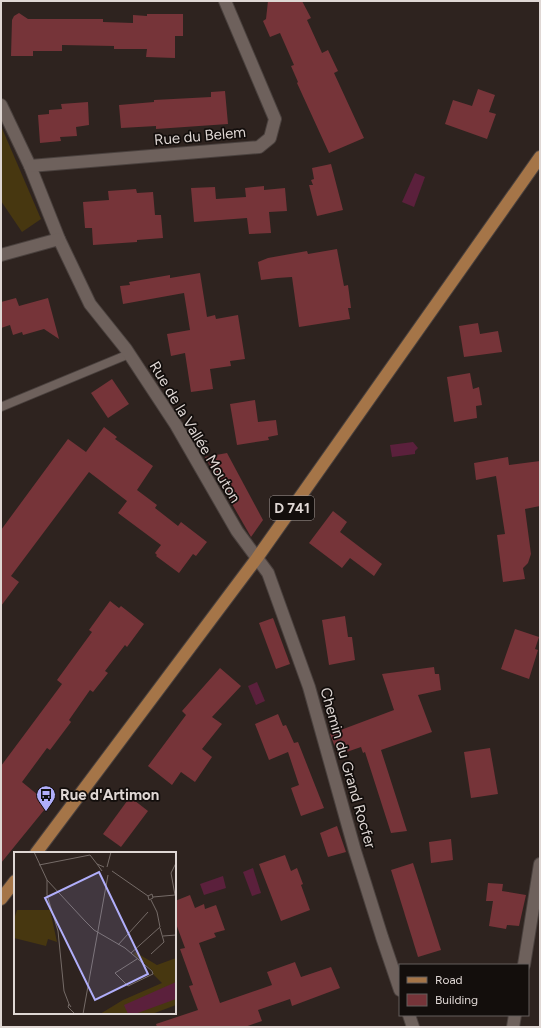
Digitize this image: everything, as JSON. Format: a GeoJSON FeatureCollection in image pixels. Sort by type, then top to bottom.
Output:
{"type":"FeatureCollection","features":[{"type":"Feature","properties":{"kind":"main road","name":"D 741"},"geometry":{"type":"LineString","coordinates":[[37,852],[257,558],[540,157]]}},
{"type":"Feature","properties":{"kind":"main road"},"geometry":{"type":"LineString","coordinates":[[1,899],[14,882]]}},
{"type":"Feature","properties":{"kind":"street","name":"Rue du Belem"},"geometry":{"type":"LineString","coordinates":[[30,166],[260,147],[270,138],[275,119],[225,1]]}},
{"type":"Feature","properties":{"kind":"street","name":"Rue de la Vallée Mouton"},"geometry":{"type":"LineString","coordinates":[[1,105],[30,166],[59,239],[90,304],[129,354],[176,425],[237,531],[257,558]]}},
{"type":"Feature","properties":{"kind":"street"},"geometry":{"type":"LineString","coordinates":[[1,255],[59,239]]}},
{"type":"Feature","properties":{"kind":"street","name":"Chemin du Grand Rocfer"},"geometry":{"type":"LineString","coordinates":[[257,558],[268,573],[309,687],[355,851],[399,987]]}},
{"type":"Feature","properties":{"kind":"street"},"geometry":{"type":"LineString","coordinates":[[524,964],[540,864]]}},
{"type":"Feature","properties":{"kind":"street"},"geometry":{"type":"LineString","coordinates":[[409,1016],[413,1027]]}},
{"type":"Feature","properties":{"kind":"street"},"geometry":{"type":"LineString","coordinates":[[513,1027],[516,1016]]}},
{"type":"Feature","properties":{"kind":"lane"},"geometry":{"type":"LineString","coordinates":[[1,407],[129,354]]}},
{"type":"Feature","properties":{"kind":"shaded area"},"geometry":{"type":"Polygon","coordinates":[[[1,126],[41,219],[22,232],[1,201],[1,126]]]}},
{"type":"Feature","properties":{"kind":"shaded area"},"geometry":{"type":"Polygon","coordinates":[[[415,173],[425,177],[414,207],[402,202],[415,173]]]}},
{"type":"Feature","properties":{"kind":"shaded area"},"geometry":{"type":"Polygon","coordinates":[[[413,442],[418,448],[415,451],[415,454],[392,457],[390,445],[413,442]]]}},
{"type":"Feature","properties":{"kind":"shaded area"},"geometry":{"type":"Polygon","coordinates":[[[257,682],[265,701],[256,705],[248,686],[257,682]]]}},
{"type":"Feature","properties":{"kind":"shaded area"},"geometry":{"type":"Polygon","coordinates":[[[253,868],[261,893],[252,896],[243,872],[253,868]]]}},
{"type":"Feature","properties":{"kind":"shaded area"},"geometry":{"type":"Polygon","coordinates":[[[223,876],[226,888],[204,895],[200,884],[223,876]]]}},
{"type":"Feature","properties":{"kind":"building"},"geometry":{"type":"Polygon","coordinates":[[[268,1],[302,1],[311,18],[307,20],[322,53],[328,50],[338,71],[334,73],[364,138],[329,153],[297,83],[298,82],[291,66],[294,65],[280,33],[270,37],[263,21],[266,19],[268,1]]]}},
{"type":"Feature","properties":{"kind":"building"},"geometry":{"type":"Polygon","coordinates":[[[19,13],[28,19],[103,19],[103,22],[133,23],[133,15],[147,16],[147,14],[183,14],[183,36],[175,36],[175,58],[146,57],[147,49],[114,49],[114,46],[62,45],[62,51],[33,51],[33,56],[11,56],[12,20],[14,16],[19,13]]]}},
{"type":"Feature","properties":{"kind":"building"},"geometry":{"type":"Polygon","coordinates":[[[478,89],[495,95],[489,112],[496,114],[487,139],[445,124],[453,100],[472,106],[478,89]]]}},
{"type":"Feature","properties":{"kind":"building"},"geometry":{"type":"Polygon","coordinates":[[[225,91],[228,124],[156,129],[156,126],[121,128],[119,105],[154,102],[154,100],[211,97],[211,92],[225,91]]]}},
{"type":"Feature","properties":{"kind":"building"},"geometry":{"type":"Polygon","coordinates":[[[88,102],[89,125],[76,127],[77,136],[60,137],[61,141],[40,143],[38,115],[49,114],[49,110],[62,109],[61,104],[88,102]]]}},
{"type":"Feature","properties":{"kind":"building"},"geometry":{"type":"Polygon","coordinates":[[[331,164],[343,210],[317,216],[309,185],[313,185],[311,180],[314,179],[312,168],[331,164]]]}},
{"type":"Feature","properties":{"kind":"building"},"geometry":{"type":"Polygon","coordinates":[[[264,186],[264,190],[285,188],[287,211],[269,212],[271,233],[249,234],[247,218],[194,222],[191,188],[215,187],[216,199],[246,197],[245,188],[264,186]]]}},
{"type":"Feature","properties":{"kind":"building"},"geometry":{"type":"Polygon","coordinates":[[[136,189],[137,193],[153,192],[155,215],[161,215],[163,238],[137,240],[137,242],[93,245],[92,228],[85,228],[83,202],[109,200],[108,191],[136,189]]]}},
{"type":"Feature","properties":{"kind":"building"},"geometry":{"type":"Polygon","coordinates":[[[337,249],[344,286],[348,285],[351,308],[348,308],[350,319],[299,327],[292,277],[261,280],[258,262],[268,258],[307,251],[308,254],[337,249]]]}},
{"type":"Feature","properties":{"kind":"building"},"geometry":{"type":"Polygon","coordinates":[[[200,273],[207,317],[215,315],[216,319],[238,315],[245,359],[230,361],[231,366],[210,369],[213,389],[191,392],[185,353],[171,356],[167,334],[190,330],[184,293],[123,304],[120,286],[130,285],[129,282],[170,275],[170,278],[200,273]]]}},
{"type":"Feature","properties":{"kind":"building"},"geometry":{"type":"Polygon","coordinates":[[[16,298],[19,306],[48,298],[59,339],[44,329],[23,335],[22,332],[13,335],[10,325],[1,328],[1,302],[16,298]]]}},
{"type":"Feature","properties":{"kind":"building"},"geometry":{"type":"Polygon","coordinates":[[[478,323],[480,334],[498,331],[502,352],[464,357],[459,326],[478,323]]]}},
{"type":"Feature","properties":{"kind":"building"},"geometry":{"type":"Polygon","coordinates":[[[470,373],[473,389],[479,387],[482,405],[476,406],[477,418],[454,422],[447,377],[470,373]]]}},
{"type":"Feature","properties":{"kind":"building"},"geometry":{"type":"Polygon","coordinates":[[[112,379],[129,404],[108,418],[91,393],[112,379]]]}},
{"type":"Feature","properties":{"kind":"building"},"geometry":{"type":"Polygon","coordinates":[[[255,400],[258,422],[276,420],[278,435],[268,437],[269,440],[237,445],[230,404],[255,400]]]}},
{"type":"Feature","properties":{"kind":"building"},"geometry":{"type":"Polygon","coordinates":[[[104,427],[117,437],[115,439],[153,466],[137,490],[157,505],[155,508],[178,526],[181,522],[207,542],[196,556],[193,554],[179,573],[156,556],[157,555],[155,553],[161,545],[118,513],[127,501],[89,472],[11,576],[19,582],[1,606],[1,530],[68,439],[86,452],[104,427]]]}},
{"type":"Feature","properties":{"kind":"building"},"geometry":{"type":"Polygon","coordinates":[[[227,453],[263,520],[251,537],[205,457],[227,453]]]}},
{"type":"Feature","properties":{"kind":"building"},"geometry":{"type":"Polygon","coordinates":[[[508,457],[509,465],[540,461],[540,506],[525,509],[531,554],[528,563],[523,568],[525,579],[503,582],[497,535],[505,534],[496,476],[476,480],[474,463],[508,457]]]}},
{"type":"Feature","properties":{"kind":"building"},"geometry":{"type":"Polygon","coordinates":[[[333,511],[347,522],[340,532],[382,564],[374,576],[350,558],[342,568],[309,543],[333,511]]]}},
{"type":"Feature","properties":{"kind":"building"},"geometry":{"type":"Polygon","coordinates":[[[110,601],[119,608],[121,606],[144,624],[127,647],[125,645],[105,671],[108,673],[93,692],[90,690],[69,720],[71,722],[50,750],[47,748],[22,782],[49,804],[1,863],[1,766],[62,684],[57,680],[92,632],[89,630],[110,601]]]}},
{"type":"Feature","properties":{"kind":"building"},"geometry":{"type":"Polygon","coordinates":[[[345,616],[348,637],[352,637],[355,660],[329,665],[322,620],[345,616]]]}},
{"type":"Feature","properties":{"kind":"building"},"geometry":{"type":"Polygon","coordinates":[[[273,618],[290,664],[276,669],[259,623],[273,618]]]}},
{"type":"Feature","properties":{"kind":"building"},"geometry":{"type":"Polygon","coordinates":[[[515,629],[539,637],[535,649],[538,650],[529,679],[501,669],[515,629]]]}},
{"type":"Feature","properties":{"kind":"building"},"geometry":{"type":"Polygon","coordinates":[[[434,667],[435,674],[439,674],[441,690],[418,695],[432,732],[381,750],[407,831],[391,833],[365,752],[363,753],[361,747],[338,755],[330,734],[394,710],[382,674],[434,667]]]}},
{"type":"Feature","properties":{"kind":"building"},"geometry":{"type":"Polygon","coordinates":[[[220,668],[241,686],[212,717],[222,724],[202,749],[212,757],[195,782],[181,772],[172,785],[148,766],[186,715],[182,711],[220,668]]]}},
{"type":"Feature","properties":{"kind":"building"},"geometry":{"type":"Polygon","coordinates":[[[278,714],[283,726],[286,725],[294,743],[298,742],[324,808],[301,816],[291,788],[299,785],[288,752],[269,760],[255,724],[278,714]]]}},
{"type":"Feature","properties":{"kind":"building"},"geometry":{"type":"Polygon","coordinates":[[[490,748],[498,794],[471,798],[464,752],[490,748]]]}},
{"type":"Feature","properties":{"kind":"building"},"geometry":{"type":"Polygon","coordinates":[[[130,797],[148,811],[121,847],[103,834],[130,797]]]}},
{"type":"Feature","properties":{"kind":"building"},"geometry":{"type":"Polygon","coordinates":[[[337,826],[346,852],[328,857],[320,833],[337,826]]]}},
{"type":"Feature","properties":{"kind":"building"},"geometry":{"type":"Polygon","coordinates":[[[451,839],[453,860],[431,863],[429,842],[451,839]]]}},
{"type":"Feature","properties":{"kind":"building"},"geometry":{"type":"Polygon","coordinates":[[[285,855],[291,871],[297,868],[303,884],[301,885],[310,910],[281,921],[259,864],[285,855]]]}},
{"type":"Feature","properties":{"kind":"building"},"geometry":{"type":"Polygon","coordinates":[[[413,863],[441,950],[418,957],[391,870],[413,863]]]}},
{"type":"Feature","properties":{"kind":"building"},"geometry":{"type":"Polygon","coordinates":[[[488,883],[503,884],[502,891],[526,895],[519,926],[507,925],[506,929],[489,926],[493,901],[486,901],[488,883]]]}},
{"type":"Feature","properties":{"kind":"building"},"geometry":{"type":"Polygon","coordinates":[[[190,895],[195,908],[204,904],[205,909],[216,905],[225,930],[214,933],[216,937],[199,943],[220,1003],[272,985],[267,972],[295,962],[301,977],[331,967],[340,988],[292,1006],[290,999],[258,1010],[262,1021],[245,1027],[157,1027],[156,1024],[198,1010],[189,986],[193,985],[180,949],[185,948],[176,924],[176,901],[190,895]]]}},
{"type":"Feature","properties":{"kind":"place","name":"Rue d'Artimon"},"geometry":{"type":"Point","coordinates":[46,812]}}]}
